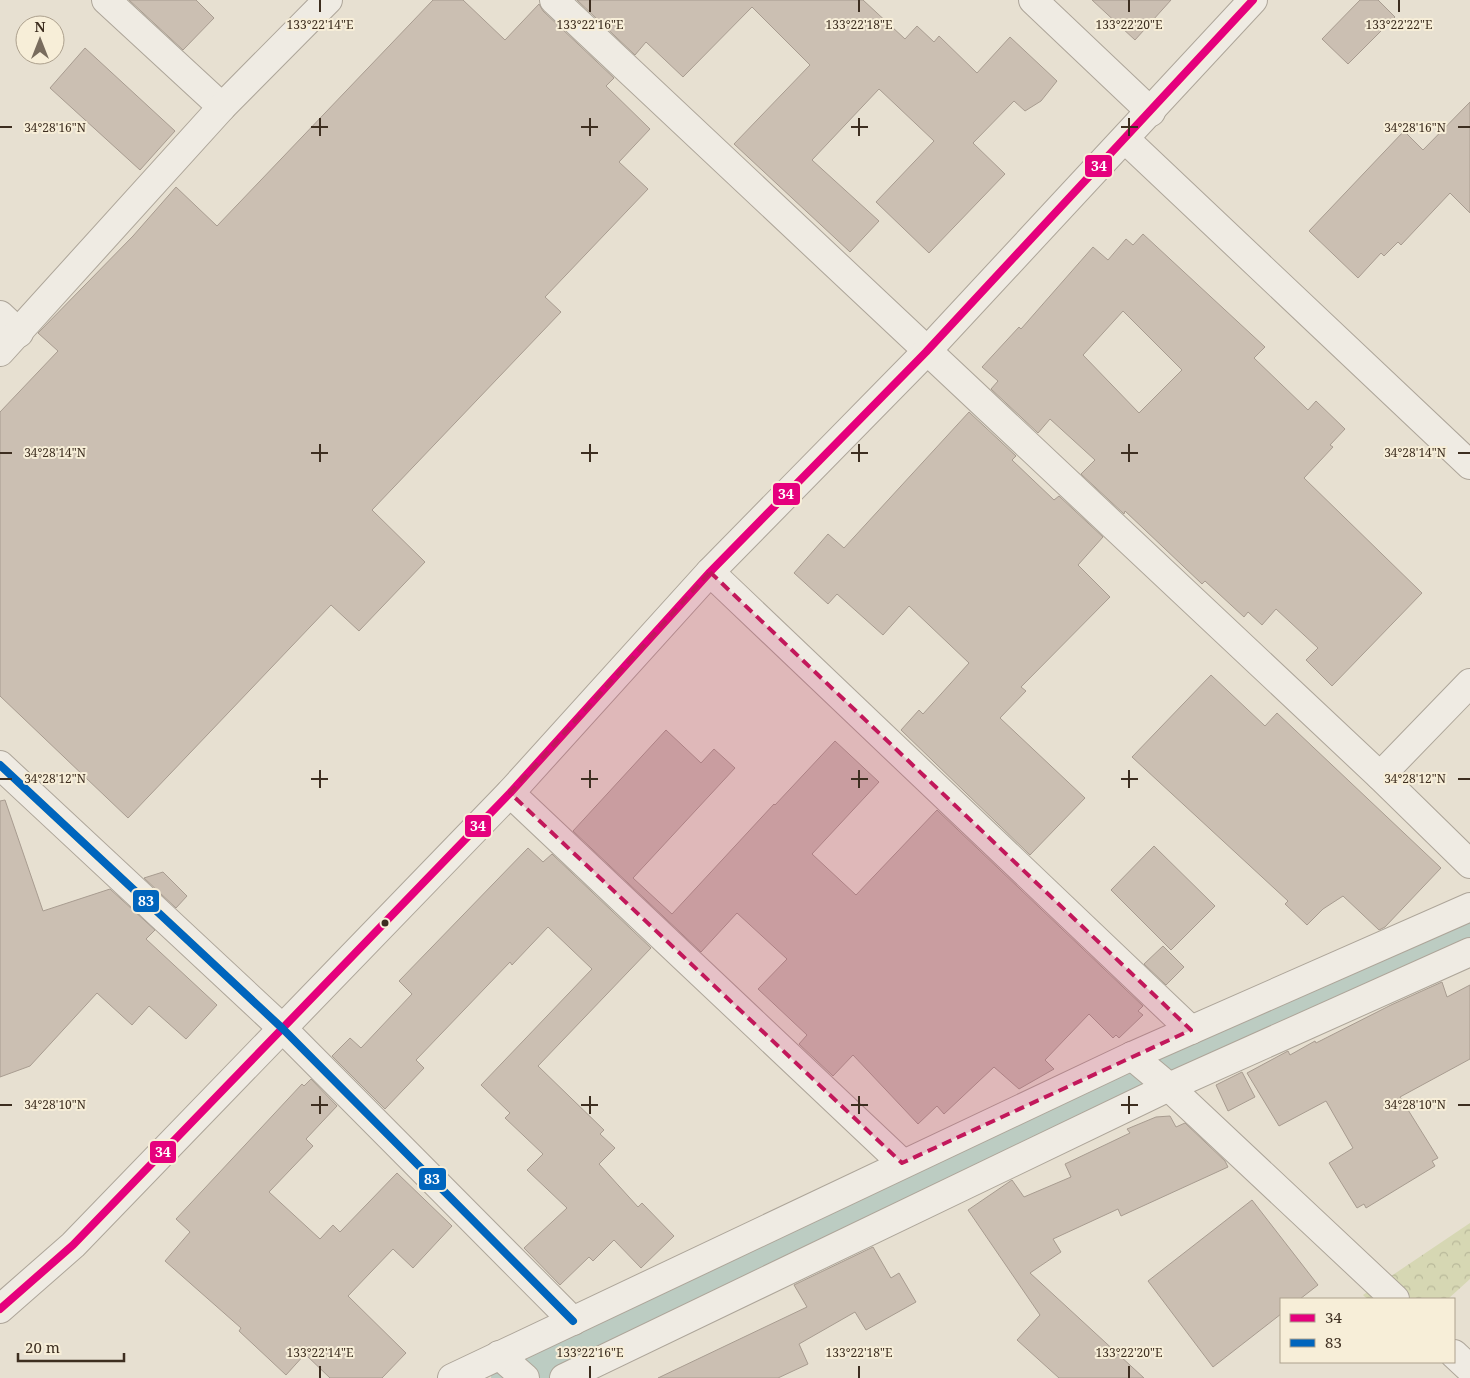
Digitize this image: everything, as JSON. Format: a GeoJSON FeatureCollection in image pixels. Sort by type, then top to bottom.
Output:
{"type":"FeatureCollection","features":[{"type":"Feature","properties":{"kind":"street"},"geometry":{"type":"LineString","coordinates":[[106,0],[222,107]]}},
{"type":"Feature","properties":{"kind":"street"},"geometry":{"type":"LineString","coordinates":[[0,352],[9,324],[328,0]]}},
{"type":"Feature","properties":{"kind":"street"},"geometry":{"type":"LineString","coordinates":[[554,0],[926,352],[1380,776],[1470,864]]}},
{"type":"Feature","properties":{"kind":"street"},"geometry":{"type":"LineString","coordinates":[[1033,0],[1151,112]]}},
{"type":"Feature","properties":{"kind":"street"},"geometry":{"type":"LineString","coordinates":[[0,1309],[73,1245],[510,793],[710,572],[926,352],[1151,112],[1252,0]]}},
{"type":"Feature","properties":{"kind":"street"},"geometry":{"type":"LineString","coordinates":[[1125,139],[1470,465]]}},
{"type":"Feature","properties":{"kind":"street"},"geometry":{"type":"LineString","coordinates":[[710,572],[1191,1030]]}},
{"type":"Feature","properties":{"kind":"street"},"geometry":{"type":"LineString","coordinates":[[1380,776],[1470,683]]}},
{"type":"Feature","properties":{"kind":"street"},"geometry":{"type":"LineString","coordinates":[[0,765],[282,1028],[573,1321]]}},
{"type":"Feature","properties":{"kind":"street"},"geometry":{"type":"LineString","coordinates":[[510,793],[902,1163]]}},
{"type":"Feature","properties":{"kind":"street"},"geometry":{"type":"LineString","coordinates":[[564,1378],[1151,1072],[1191,1030],[1470,907]]}},
{"type":"Feature","properties":{"kind":"street"},"geometry":{"type":"LineString","coordinates":[[452,1378],[511,1366],[573,1321],[902,1163],[1470,952]]}},
{"type":"Feature","properties":{"kind":"street"},"geometry":{"type":"LineString","coordinates":[[1151,1072],[1394,1298]]}},
{"type":"Feature","properties":{"kind":"street"},"geometry":{"type":"LineString","coordinates":[[1455,1355],[1470,1369]]}},
{"type":"Feature","properties":{"kind":"highlighted area"},"geometry":{"type":"Polygon","coordinates":[[[710,572],[1191,1030],[902,1163],[510,793],[710,572]]]}},
{"type":"Feature","properties":{"kind":"green space"},"geometry":{"type":"Polygon","coordinates":[[[1470,1223],[1470,1279],[1449,1298],[1366,1298],[1363,1295],[1470,1223]]]}},
{"type":"Feature","properties":{"kind":"building"},"geometry":{"type":"Polygon","coordinates":[[[129,0],[196,0],[214,18],[183,50],[129,0]]]}},
{"type":"Feature","properties":{"kind":"building"},"geometry":{"type":"Polygon","coordinates":[[[433,0],[463,0],[505,40],[539,4],[543,11],[614,78],[606,86],[650,129],[619,162],[648,189],[545,297],[561,312],[372,510],[425,562],[359,631],[331,605],[128,818],[0,696],[0,412],[58,351],[38,333],[133,236],[176,187],[217,226],[433,0]]]}},
{"type":"Feature","properties":{"kind":"building"},"geometry":{"type":"Polygon","coordinates":[[[577,0],[863,0],[905,39],[917,26],[934,42],[939,36],[977,73],[1010,37],[1057,81],[1041,101],[1025,111],[1014,101],[973,143],[1005,174],[929,253],[876,202],[934,141],[879,89],[812,160],[879,221],[850,252],[734,144],[810,65],[752,7],[683,77],[646,42],[635,55],[577,0]]]}},
{"type":"Feature","properties":{"kind":"building"},"geometry":{"type":"Polygon","coordinates":[[[1092,0],[1171,0],[1135,40],[1092,0]]]}},
{"type":"Feature","properties":{"kind":"building"},"geometry":{"type":"Polygon","coordinates":[[[1360,0],[1378,0],[1395,17],[1348,64],[1322,39],[1360,0]]]}},
{"type":"Feature","properties":{"kind":"building"},"geometry":{"type":"Polygon","coordinates":[[[85,48],[175,131],[140,170],[50,88],[85,48]]]}},
{"type":"Feature","properties":{"kind":"building"},"geometry":{"type":"Polygon","coordinates":[[[1470,102],[1470,213],[1450,193],[1401,245],[1398,242],[1384,256],[1381,253],[1358,278],[1309,231],[1404,131],[1423,150],[1470,102]]]}},
{"type":"Feature","properties":{"kind":"building"},"geometry":{"type":"Polygon","coordinates":[[[1143,234],[1265,347],[1254,358],[1308,410],[1316,401],[1345,429],[1330,445],[1333,447],[1304,478],[1422,593],[1332,686],[1306,660],[1318,648],[1276,609],[1262,625],[1248,612],[1244,617],[1205,581],[1202,584],[1125,511],[1124,514],[1081,474],[1095,460],[1050,419],[1038,433],[991,389],[998,381],[982,367],[1019,327],[1021,329],[1093,247],[1108,260],[1126,239],[1133,245],[1143,234]],[[1123,311],[1083,355],[1139,413],[1182,370],[1123,311]]]}},
{"type":"Feature","properties":{"kind":"building"},"geometry":{"type":"Polygon","coordinates":[[[969,412],[1016,456],[1012,460],[1054,500],[1059,496],[1103,537],[1078,565],[1110,597],[1021,687],[1026,691],[1000,718],[1085,798],[1030,855],[901,730],[919,710],[923,714],[969,663],[909,606],[883,635],[837,594],[828,604],[794,573],[828,534],[844,548],[969,412]]]}},
{"type":"Feature","properties":{"kind":"building"},"geometry":{"type":"Polygon","coordinates":[[[1211,675],[1265,726],[1277,713],[1441,868],[1385,927],[1379,930],[1343,896],[1323,909],[1307,925],[1285,904],[1288,901],[1132,757],[1211,675]]]}},
{"type":"Feature","properties":{"kind":"building"},"geometry":{"type":"Polygon","coordinates":[[[666,730],[701,763],[714,749],[735,768],[633,878],[672,914],[835,741],[879,782],[812,854],[856,895],[937,810],[1143,1006],[1138,1011],[1143,1015],[1119,1038],[1116,1035],[1113,1038],[1089,1014],[1045,1060],[1054,1069],[1019,1089],[994,1067],[944,1114],[937,1106],[918,1124],[853,1055],[833,1076],[799,1044],[807,1035],[758,989],[787,959],[737,913],[701,952],[573,831],[666,730]]]}},
{"type":"Feature","properties":{"kind":"building"},"geometry":{"type":"Polygon","coordinates":[[[5,800],[43,911],[110,889],[155,930],[146,939],[217,1005],[186,1039],[149,1006],[132,1025],[97,993],[30,1066],[0,1077],[0,801],[5,800]]]}},
{"type":"Feature","properties":{"kind":"building"},"geometry":{"type":"Polygon","coordinates":[[[1154,846],[1215,906],[1171,950],[1111,890],[1154,846]]]}},
{"type":"Feature","properties":{"kind":"building"},"geometry":{"type":"Polygon","coordinates":[[[528,848],[543,862],[552,854],[651,948],[538,1066],[604,1130],[600,1134],[615,1148],[599,1164],[638,1207],[642,1203],[674,1236],[641,1268],[614,1240],[593,1261],[589,1257],[560,1285],[524,1248],[567,1208],[527,1170],[543,1154],[505,1118],[510,1113],[481,1085],[592,969],[548,927],[512,965],[510,962],[416,1060],[424,1068],[385,1109],[332,1056],[350,1038],[361,1048],[412,994],[399,981],[528,848]]]}},
{"type":"Feature","properties":{"kind":"building"},"geometry":{"type":"Polygon","coordinates":[[[163,872],[187,896],[176,908],[144,878],[163,872]]]}},
{"type":"Feature","properties":{"kind":"building"},"geometry":{"type":"Polygon","coordinates":[[[1163,946],[1184,967],[1166,985],[1144,964],[1163,946]]]}},
{"type":"Feature","properties":{"kind":"building"},"geometry":{"type":"Polygon","coordinates":[[[1442,982],[1447,997],[1470,985],[1470,1059],[1400,1097],[1438,1158],[1432,1161],[1435,1166],[1366,1208],[1364,1204],[1357,1208],[1329,1163],[1353,1148],[1326,1101],[1279,1126],[1247,1073],[1288,1051],[1290,1055],[1315,1041],[1316,1043],[1391,1005],[1442,982]]]}},
{"type":"Feature","properties":{"kind":"building"},"geometry":{"type":"Polygon","coordinates":[[[1242,1072],[1255,1097],[1228,1111],[1216,1085],[1242,1072]]]}},
{"type":"Feature","properties":{"kind":"building"},"geometry":{"type":"Polygon","coordinates":[[[311,1079],[337,1106],[306,1139],[313,1146],[269,1192],[320,1239],[333,1225],[340,1232],[397,1173],[452,1226],[413,1268],[393,1249],[348,1296],[406,1353],[382,1378],[330,1378],[305,1354],[286,1375],[239,1331],[241,1328],[165,1261],[190,1232],[176,1219],[302,1084],[304,1086],[311,1079]]]}},
{"type":"Feature","properties":{"kind":"building"},"geometry":{"type":"Polygon","coordinates":[[[1170,1116],[1176,1127],[1185,1123],[1225,1161],[1228,1167],[1121,1216],[1118,1209],[1053,1239],[1061,1252],[1030,1273],[1144,1378],[1059,1378],[1017,1340],[1040,1315],[968,1210],[1012,1180],[1024,1197],[1071,1177],[1065,1164],[1130,1133],[1127,1129],[1156,1117],[1170,1116]]]}},
{"type":"Feature","properties":{"kind":"building"},"geometry":{"type":"Polygon","coordinates":[[[1252,1200],[1318,1285],[1301,1298],[1280,1298],[1280,1315],[1213,1367],[1148,1281],[1252,1200]]]}},
{"type":"Feature","properties":{"kind":"building"},"geometry":{"type":"Polygon","coordinates":[[[873,1247],[891,1278],[899,1273],[916,1302],[866,1330],[855,1312],[799,1344],[808,1364],[778,1378],[658,1378],[807,1307],[794,1285],[873,1247]]]}},
{"type":"Feature","properties":{"kind":"waterway"},"geometry":{"type":"LineString","coordinates":[[510,1378],[1123,1086],[1470,929]]}},
{"type":"Feature","properties":{"kind":"transit line","name":"34"},"geometry":{"type":"LineString","coordinates":[[0,1309],[73,1245],[510,793],[710,572],[926,352],[1253,0]]}},
{"type":"Feature","properties":{"kind":"transit line","name":"83"},"geometry":{"type":"LineString","coordinates":[[0,765],[282,1028],[573,1321]]}}]}
